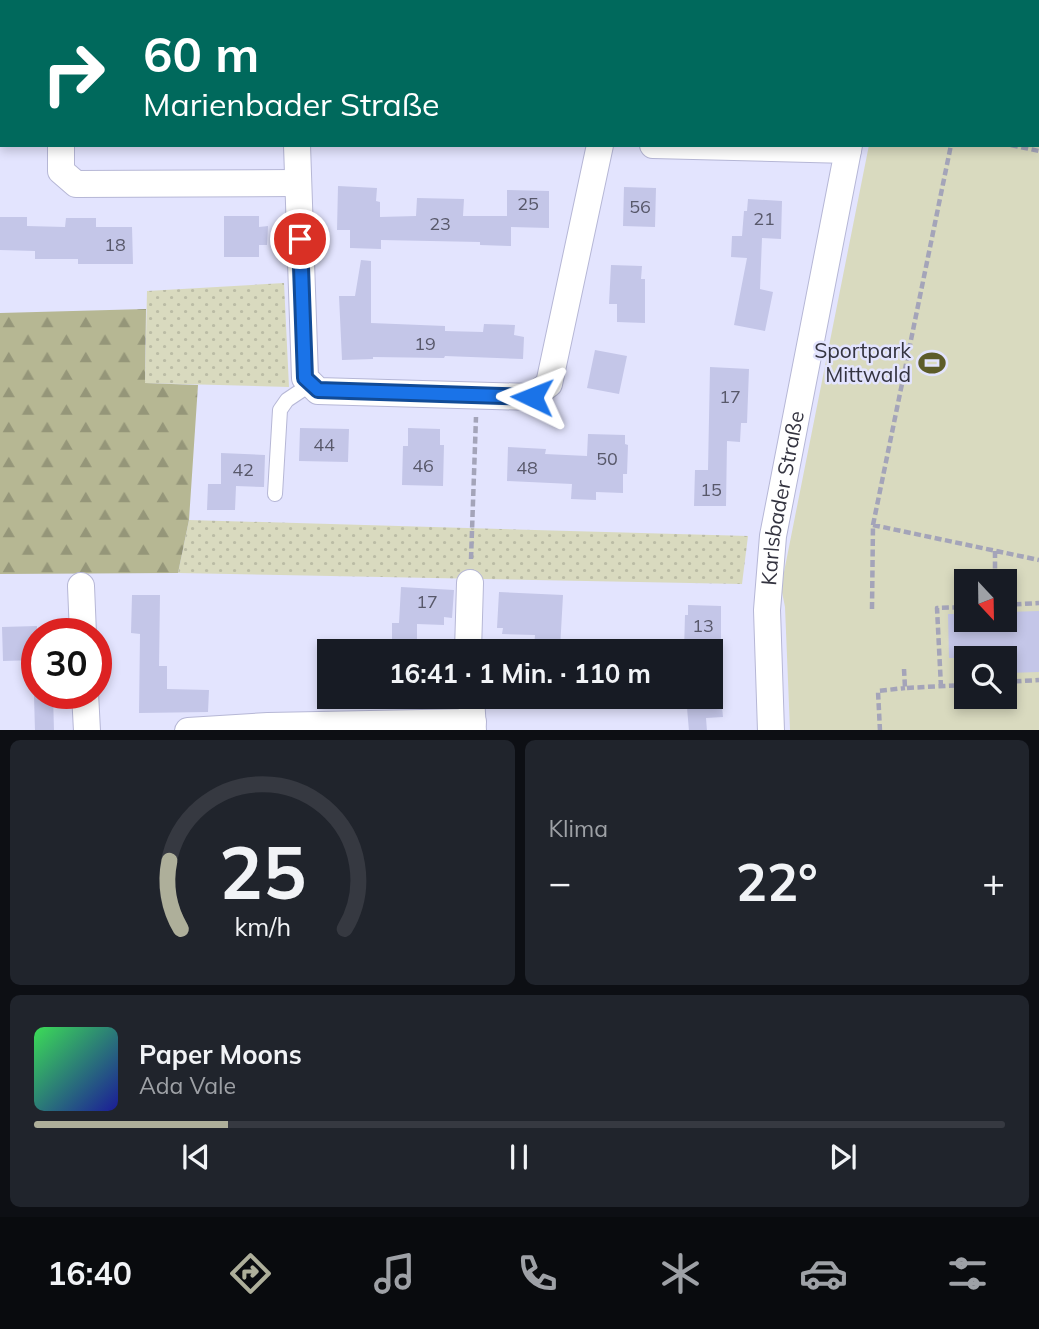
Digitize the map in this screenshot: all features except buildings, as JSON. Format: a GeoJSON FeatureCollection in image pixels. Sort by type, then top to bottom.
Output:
{"type":"FeatureCollection","features":[{"type":"Feature","properties":{"kind":"street"},"geometry":{"type":"LineString","coordinates":[[61,147],[61,171],[76,184],[298,183]]}},
{"type":"Feature","properties":{"kind":"street"},"geometry":{"type":"LineString","coordinates":[[297,147],[305,378],[318,390],[532,397],[549,384],[600,147]]}},
{"type":"Feature","properties":{"kind":"street"},"geometry":{"type":"LineString","coordinates":[[783,147],[848,148]]}},
{"type":"Feature","properties":{"kind":"street","name":"Karlsbader Straße"},"geometry":{"type":"LineString","coordinates":[[771,730],[766,610],[773,536],[848,148]]}},
{"type":"Feature","properties":{"kind":"street"},"geometry":{"type":"LineString","coordinates":[[468,639],[470,583]]}},
{"type":"Feature","properties":{"kind":"street"},"geometry":{"type":"LineString","coordinates":[[80,586],[82,618]]}},
{"type":"Feature","properties":{"kind":"street"},"geometry":{"type":"LineString","coordinates":[[86,709],[87,730]]}},
{"type":"Feature","properties":{"kind":"street"},"geometry":{"type":"LineString","coordinates":[[188,730],[472,716]]}},
{"type":"Feature","properties":{"kind":"lane"},"geometry":{"type":"LineString","coordinates":[[275,494],[279,410],[287,400],[312,384]]}},
{"type":"Feature","properties":{"kind":"path"},"geometry":{"type":"LineString","coordinates":[[872,609],[873,526],[951,147]]}},
{"type":"Feature","properties":{"kind":"path"},"geometry":{"type":"LineString","coordinates":[[1020,147],[1039,151]]}},
{"type":"Feature","properties":{"kind":"path"},"geometry":{"type":"LineString","coordinates":[[470,583],[477,396]]}},
{"type":"Feature","properties":{"kind":"path"},"geometry":{"type":"LineString","coordinates":[[873,526],[1039,560]]}},
{"type":"Feature","properties":{"kind":"path"},"geometry":{"type":"LineString","coordinates":[[995,551],[995,569]]}},
{"type":"Feature","properties":{"kind":"path"},"geometry":{"type":"LineString","coordinates":[[1017,604],[1039,603]]}},
{"type":"Feature","properties":{"kind":"path"},"geometry":{"type":"LineString","coordinates":[[941,687],[937,608],[954,607]]}},
{"type":"Feature","properties":{"kind":"path"},"geometry":{"type":"LineString","coordinates":[[904,669],[905,688]]}},
{"type":"Feature","properties":{"kind":"path"},"geometry":{"type":"LineString","coordinates":[[1017,681],[1039,680]]}},
{"type":"Feature","properties":{"kind":"path"},"geometry":{"type":"LineString","coordinates":[[880,730],[878,691],[954,686]]}},
{"type":"Feature","properties":{"kind":"green space","name":"Sportpark Mittwald"},"geometry":{"type":"Polygon","coordinates":[[[869,147],[1039,147],[1039,730],[790,730],[785,607],[781,587],[869,147]]]}},
{"type":"Feature","properties":{"kind":"green space"},"geometry":{"type":"Polygon","coordinates":[[[284,283],[289,387],[145,383],[147,291],[284,283]]]}},
{"type":"Feature","properties":{"kind":"green space"},"geometry":{"type":"Polygon","coordinates":[[[146,309],[145,383],[198,385],[189,520],[178,573],[0,574],[0,313],[146,309]]]}},
{"type":"Feature","properties":{"kind":"green space"},"geometry":{"type":"Polygon","coordinates":[[[189,520],[748,536],[742,584],[178,573],[189,520]]]}},
{"type":"Feature","properties":{"kind":"place","name":"Sportpark Mittwald"},"geometry":{"type":"Point","coordinates":[932,363]}},
{"type":"Feature","properties":{"kind":"route"},"geometry":{"type":"LineString","coordinates":[[300,239],[305,378],[318,390],[532,397]]}}]}
